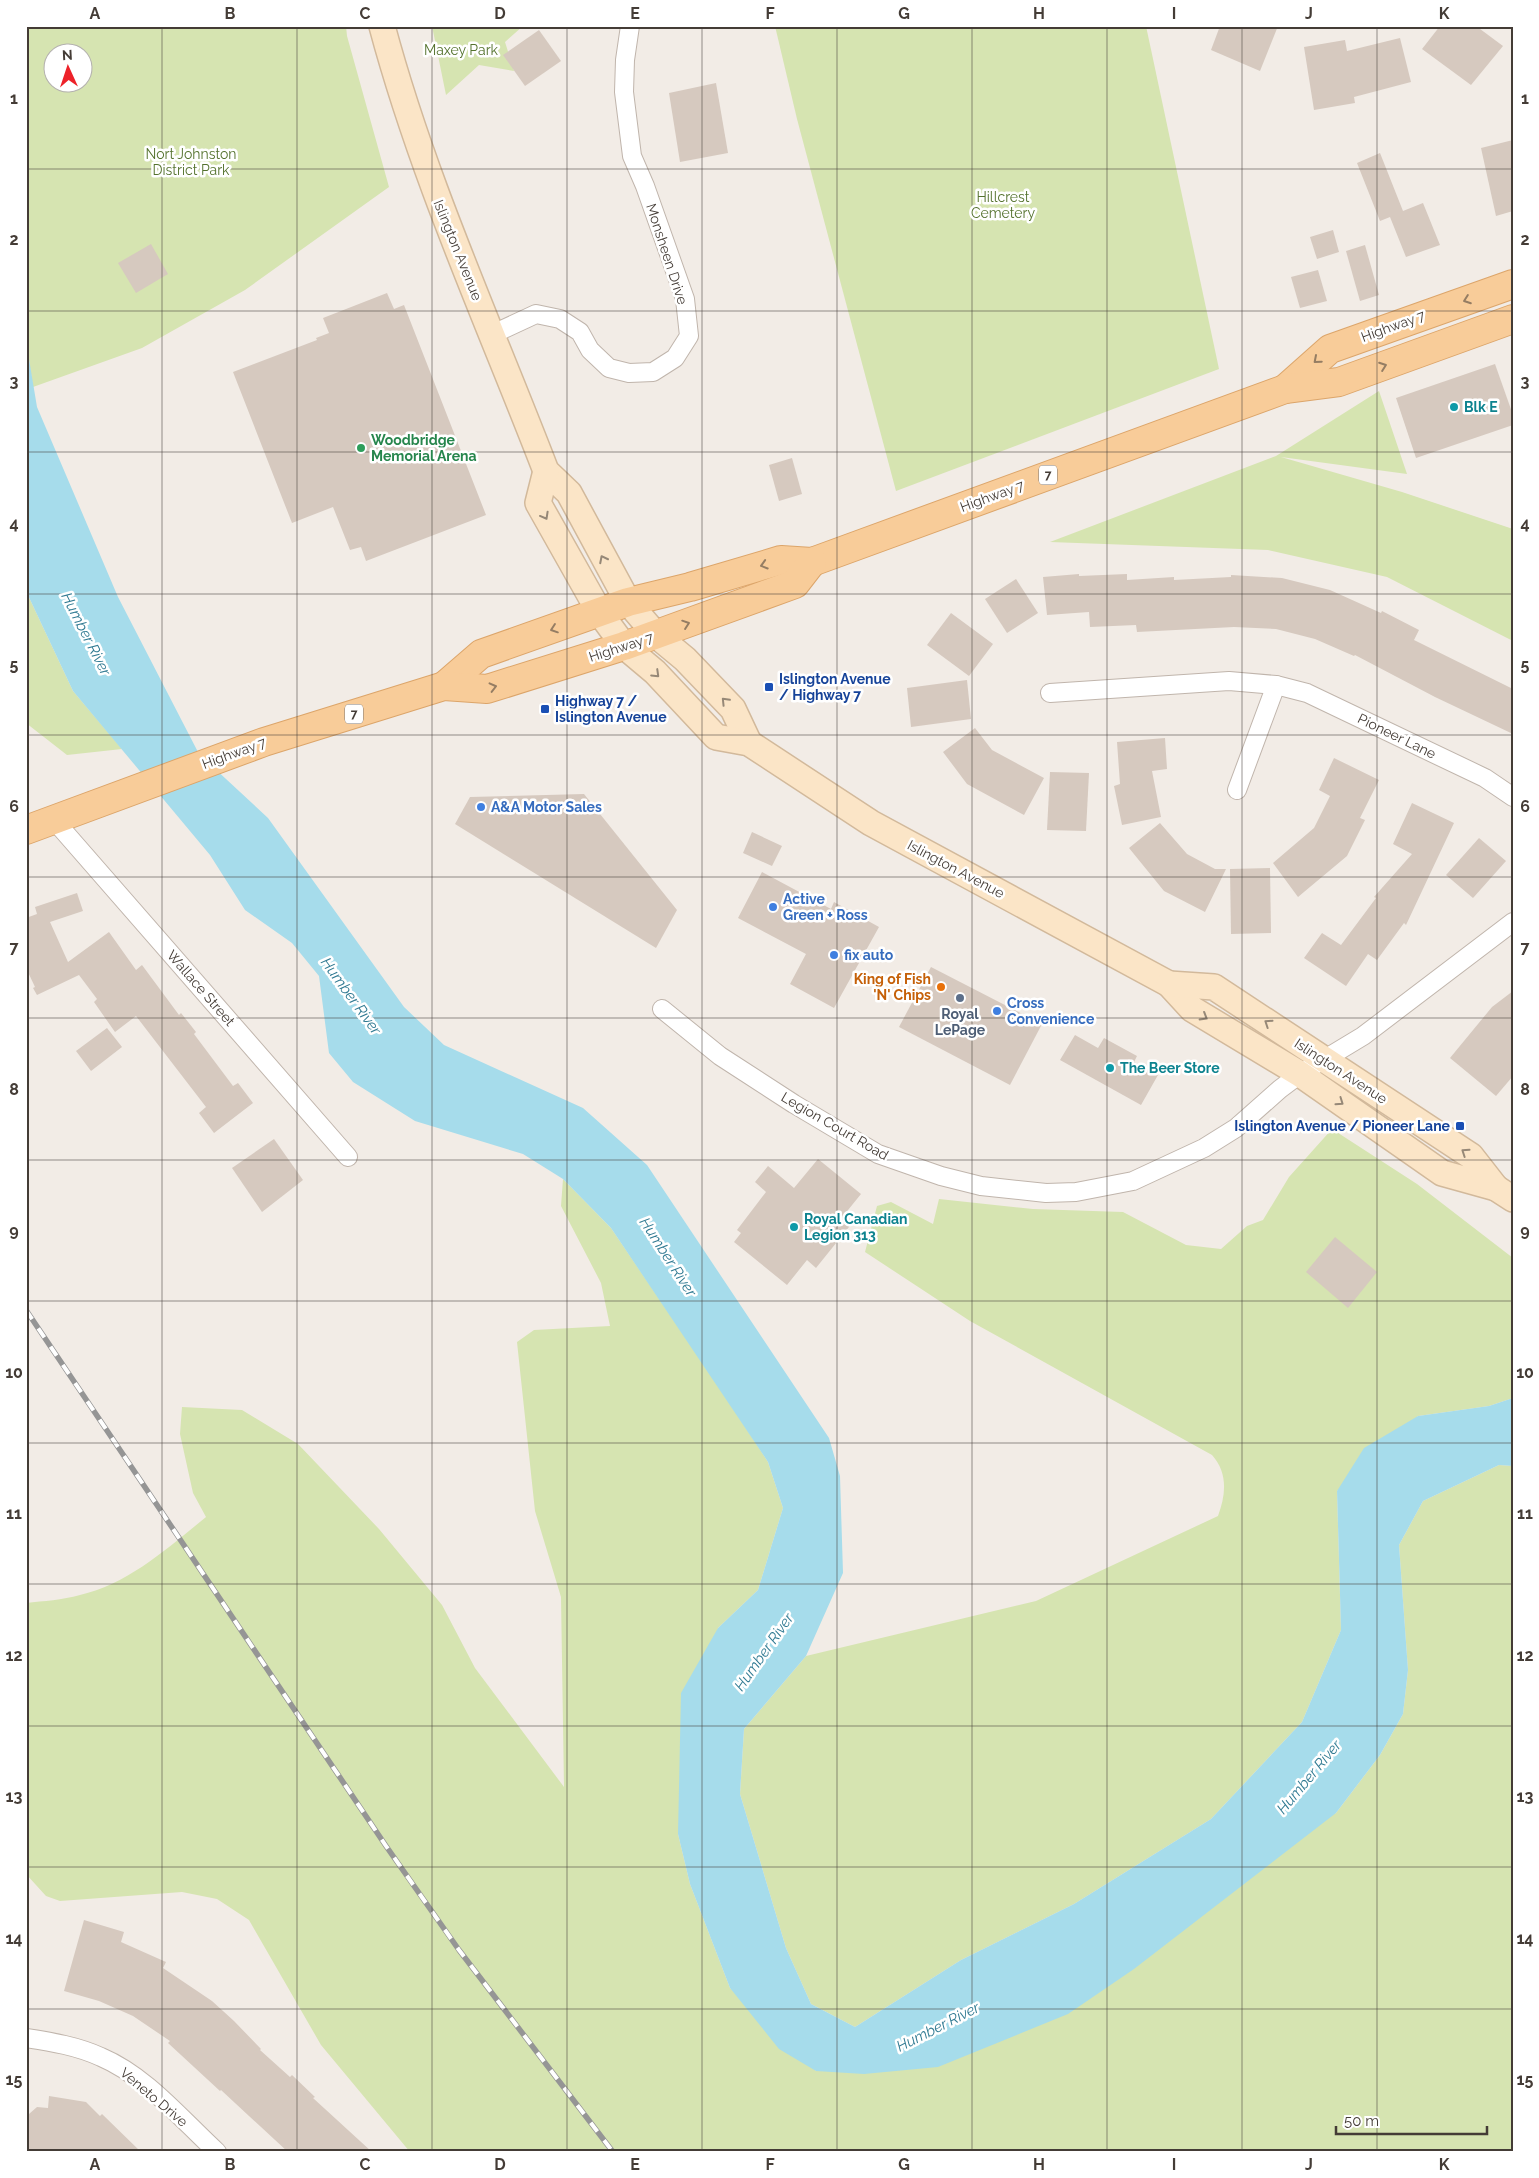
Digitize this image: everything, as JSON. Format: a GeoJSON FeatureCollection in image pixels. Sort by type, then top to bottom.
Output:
{"type":"FeatureCollection","features":[{"type":"Feature","properties":{"kind":"main road","name":"Islington Avenue"},"geometry":{"type":"LineString","coordinates":[[382,26],[398,84],[437,198],[546,470],[569,493],[628,602],[656,635],[685,659],[733,709],[749,743]]}},
{"type":"Feature","properties":{"kind":"main road","name":"Highway 7"},"geometry":{"type":"LineString","coordinates":[[1285,389],[1330,349],[1513,284]]}},
{"type":"Feature","properties":{"kind":"main road","name":"Highway 7"},"geometry":{"type":"LineString","coordinates":[[444,686],[482,654],[628,602],[690,587],[781,560],[812,562],[1285,389],[1339,382],[1513,319]]}},
{"type":"Feature","properties":{"kind":"main road","name":"Islington Avenue"},"geometry":{"type":"LineString","coordinates":[[546,470],[538,503],[600,612],[624,646],[655,672],[716,737],[749,743],[871,822],[1169,984],[1192,1010],[1300,1074],[1442,1174],[1504,1194]]}},
{"type":"Feature","properties":{"kind":"main road","name":"Highway 7"},"geometry":{"type":"LineString","coordinates":[[26,830],[264,742],[444,686],[487,690],[624,646],[795,584],[812,562]]}},
{"type":"Feature","properties":{"kind":"main road","name":"Islington Avenue"},"geometry":{"type":"LineString","coordinates":[[1169,984],[1214,987],[1472,1156],[1504,1194]]}},
{"type":"Feature","properties":{"kind":"street","name":"Monsheen Drive"},"geometry":{"type":"LineString","coordinates":[[492,334],[536,314],[560,319],[580,332],[590,350],[610,368],[629,373],[653,372],[675,358],[689,336],[685,299],[632,156],[624,92],[625,60],[630,26]]}},
{"type":"Feature","properties":{"kind":"street","name":"Pioneer Lane"},"geometry":{"type":"LineString","coordinates":[[1050,693],[1229,680],[1276,685],[1307,693],[1325,701],[1485,778],[1513,797]]}},
{"type":"Feature","properties":{"kind":"street"},"geometry":{"type":"LineString","coordinates":[[1237,790],[1276,685]]}},
{"type":"Feature","properties":{"kind":"street","name":"Wallace Street"},"geometry":{"type":"LineString","coordinates":[[54,820],[348,1157]]}},
{"type":"Feature","properties":{"kind":"street"},"geometry":{"type":"LineString","coordinates":[[1324,1060],[1363,1036],[1513,922]]}},
{"type":"Feature","properties":{"kind":"street","name":"Legion Court Road"},"geometry":{"type":"LineString","coordinates":[[662,1009],[720,1056],[794,1104],[878,1154],[941,1176],[997,1189],[1046,1193],[1076,1192],[1133,1181],[1204,1148],[1236,1128],[1261,1103],[1300,1074],[1324,1060]]}},
{"type":"Feature","properties":{"kind":"street","name":"Veneto Drive"},"geometry":{"type":"LineString","coordinates":[[26,2038],[77,2048],[102,2057],[125,2070],[146,2086],[217,2152]]}},
{"type":"Feature","properties":{"kind":"green space","name":"Nort Johnston District Park"},"geometry":{"type":"Polygon","coordinates":[[[26,26],[346,26],[347,36],[389,187],[245,290],[142,348],[33,387],[26,341],[26,26]]]}},
{"type":"Feature","properties":{"kind":"green space","name":"Maxey Park"},"geometry":{"type":"Polygon","coordinates":[[[432,26],[523,26],[505,42],[514,71],[479,65],[446,95],[432,26]]]}},
{"type":"Feature","properties":{"kind":"green space","name":"Hillcrest Cemetery"},"geometry":{"type":"Polygon","coordinates":[[[775,26],[1146,26],[1219,369],[896,491],[797,119],[775,26]]]}},
{"type":"Feature","properties":{"kind":"green space"},"geometry":{"type":"Polygon","coordinates":[[[1379,391],[1407,474],[1281,457],[1402,492],[1513,529],[1513,641],[1387,577],[1268,550],[1050,542],[1276,456],[1379,391]]]}},
{"type":"Feature","properties":{"kind":"green space"},"geometry":{"type":"Polygon","coordinates":[[[26,591],[73,691],[122,749],[67,755],[26,723],[26,591]]]}},
{"type":"Feature","properties":{"kind":"green space"},"geometry":{"type":"Polygon","coordinates":[[[1332,1129],[1417,1184],[1513,1258],[1513,1398],[1489,1406],[1418,1416],[1337,1491],[1341,1630],[1302,1722],[1211,1819],[1074,1904],[961,1960],[855,2027],[811,2004],[786,1948],[740,1794],[744,1729],[806,1656],[1036,1601],[1218,1516],[1224,1492],[1221,1469],[1212,1455],[970,1321],[865,1252],[877,1206],[891,1202],[933,1224],[939,1199],[1033,1209],[1123,1212],[1186,1245],[1221,1249],[1247,1226],[1263,1220],[1289,1177],[1332,1129]]]}},
{"type":"Feature","properties":{"kind":"green space"},"geometry":{"type":"Polygon","coordinates":[[[563,1179],[611,1228],[721,1390],[768,1462],[783,1508],[758,1590],[718,1628],[678,1834],[690,1884],[730,1988],[816,2071],[1336,1813],[1380,1755],[1403,1714],[1408,1670],[1399,1545],[1423,1501],[1499,1465],[1513,1466],[1513,2152],[410,2152],[321,2045],[249,1920],[217,1899],[182,1892],[60,1901],[46,1896],[26,1874],[26,1603],[73,1597],[115,1583],[147,1564],[206,1517],[193,1493],[180,1434],[182,1407],[242,1410],[298,1444],[379,1529],[442,1605],[475,1668],[564,1787],[561,1597],[535,1511],[517,1342],[534,1330],[610,1326],[601,1283],[561,1206],[563,1179]]]}},
{"type":"Feature","properties":{"kind":"water","name":"Humber River"},"geometry":{"type":"Polygon","coordinates":[[[26,341],[37,407],[118,597],[199,754],[268,818],[404,1007],[444,1045],[583,1108],[647,1165],[829,1438],[840,1476],[843,1573],[806,1656],[744,1729],[740,1794],[786,1948],[811,2004],[855,2027],[961,1960],[1074,1904],[1211,1819],[1302,1722],[1341,1630],[1337,1491],[1364,1448],[1418,1416],[1489,1406],[1513,1398],[1513,1466],[1499,1465],[1423,1501],[1399,1545],[1408,1670],[1403,1714],[1380,1755],[1336,1813],[1134,1969],[1068,2014],[938,2067],[864,2074],[816,2071],[779,2049],[730,1988],[690,1884],[678,1834],[681,1693],[718,1628],[758,1590],[783,1508],[768,1462],[611,1228],[563,1179],[523,1154],[415,1121],[353,1082],[329,1053],[319,976],[292,943],[245,910],[210,855],[73,691],[26,591],[26,341]]]}},
{"type":"Feature","properties":{"kind":"building"},"geometry":{"type":"Polygon","coordinates":[[[1220,26],[1278,26],[1260,71],[1211,50],[1220,26]]]}},
{"type":"Feature","properties":{"kind":"building"},"geometry":{"type":"Polygon","coordinates":[[[1440,26],[1476,26],[1503,46],[1471,85],[1422,49],[1440,26]]]}},
{"type":"Feature","properties":{"kind":"building"},"geometry":{"type":"Polygon","coordinates":[[[539,30],[561,61],[525,86],[503,55],[539,30]]]}},
{"type":"Feature","properties":{"kind":"building"},"geometry":{"type":"Polygon","coordinates":[[[1400,38],[1411,82],[1354,97],[1355,103],[1314,110],[1304,47],[1345,40],[1347,51],[1400,38]]]}},
{"type":"Feature","properties":{"kind":"building"},"geometry":{"type":"Polygon","coordinates":[[[716,83],[728,153],[680,162],[669,93],[716,83]]]}},
{"type":"Feature","properties":{"kind":"building"},"geometry":{"type":"Polygon","coordinates":[[[1513,140],[1513,211],[1496,216],[1481,148],[1513,140]]]}},
{"type":"Feature","properties":{"kind":"building"},"geometry":{"type":"Polygon","coordinates":[[[1380,153],[1403,211],[1423,203],[1440,245],[1406,257],[1390,217],[1380,221],[1357,163],[1380,153]]]}},
{"type":"Feature","properties":{"kind":"building"},"geometry":{"type":"Polygon","coordinates":[[[1333,230],[1339,252],[1317,259],[1310,237],[1333,230]]]}},
{"type":"Feature","properties":{"kind":"building"},"geometry":{"type":"Polygon","coordinates":[[[151,244],[168,274],[136,293],[118,263],[151,244]]]}},
{"type":"Feature","properties":{"kind":"building"},"geometry":{"type":"Polygon","coordinates":[[[1365,245],[1379,295],[1360,301],[1346,251],[1365,245]]]}},
{"type":"Feature","properties":{"kind":"building"},"geometry":{"type":"Polygon","coordinates":[[[1318,270],[1327,301],[1300,308],[1291,277],[1318,270]]]}},
{"type":"Feature","properties":{"kind":"building","name":"Woodbridge Memorial Arena"},"geometry":{"type":"Polygon","coordinates":[[[387,293],[394,309],[404,305],[486,515],[366,561],[361,547],[350,550],[333,507],[292,523],[233,372],[317,340],[316,338],[329,333],[323,318],[387,293]]]}},
{"type":"Feature","properties":{"kind":"building","name":"Blk E"},"geometry":{"type":"Polygon","coordinates":[[[1495,364],[1513,415],[1513,425],[1416,458],[1396,398],[1495,364]]]}},
{"type":"Feature","properties":{"kind":"building"},"geometry":{"type":"Polygon","coordinates":[[[792,458],[802,494],[779,501],[769,465],[792,458]]]}},
{"type":"Feature","properties":{"kind":"building"},"geometry":{"type":"Polygon","coordinates":[[[1079,574],[1079,576],[1127,574],[1127,580],[1174,577],[1174,580],[1231,577],[1231,575],[1282,578],[1330,590],[1381,613],[1382,611],[1419,630],[1414,640],[1513,689],[1513,734],[1435,697],[1355,655],[1315,639],[1276,629],[1234,627],[1137,632],[1136,625],[1090,627],[1089,612],[1047,615],[1043,577],[1079,574]]]}},
{"type":"Feature","properties":{"kind":"building"},"geometry":{"type":"Polygon","coordinates":[[[1016,579],[1038,613],[1007,633],[985,599],[1016,579]]]}},
{"type":"Feature","properties":{"kind":"building"},"geometry":{"type":"Polygon","coordinates":[[[951,613],[993,644],[969,676],[927,645],[951,613]]]}},
{"type":"Feature","properties":{"kind":"building"},"geometry":{"type":"Polygon","coordinates":[[[967,680],[971,719],[911,727],[907,688],[967,680]]]}},
{"type":"Feature","properties":{"kind":"building"},"geometry":{"type":"Polygon","coordinates":[[[975,728],[992,750],[1044,778],[1024,815],[967,784],[943,752],[975,728]]]}},
{"type":"Feature","properties":{"kind":"building"},"geometry":{"type":"Polygon","coordinates":[[[1165,738],[1167,769],[1152,771],[1161,817],[1122,825],[1114,786],[1120,784],[1117,742],[1165,738]]]}},
{"type":"Feature","properties":{"kind":"building"},"geometry":{"type":"Polygon","coordinates":[[[1334,758],[1379,780],[1360,818],[1365,820],[1347,856],[1298,897],[1273,863],[1314,828],[1330,796],[1319,790],[1334,758]]]}},
{"type":"Feature","properties":{"kind":"building"},"geometry":{"type":"Polygon","coordinates":[[[1050,772],[1089,773],[1086,831],[1047,830],[1050,772]]]}},
{"type":"Feature","properties":{"kind":"building"},"geometry":{"type":"Polygon","coordinates":[[[584,794],[677,910],[656,948],[455,824],[470,797],[584,794]]]}},
{"type":"Feature","properties":{"kind":"building"},"geometry":{"type":"Polygon","coordinates":[[[1412,803],[1454,823],[1406,925],[1404,923],[1377,960],[1368,954],[1346,986],[1304,958],[1322,933],[1341,945],[1376,898],[1374,897],[1412,854],[1393,844],[1412,803]]]}},
{"type":"Feature","properties":{"kind":"building"},"geometry":{"type":"Polygon","coordinates":[[[1160,823],[1187,854],[1215,869],[1226,869],[1205,912],[1164,891],[1129,848],[1160,823]]]}},
{"type":"Feature","properties":{"kind":"building"},"geometry":{"type":"Polygon","coordinates":[[[752,832],[782,846],[772,866],[743,853],[752,832]]]}},
{"type":"Feature","properties":{"kind":"building"},"geometry":{"type":"Polygon","coordinates":[[[1479,838],[1506,861],[1473,898],[1446,875],[1479,838]]]}},
{"type":"Feature","properties":{"kind":"building"},"geometry":{"type":"Polygon","coordinates":[[[1270,868],[1271,933],[1231,934],[1230,869],[1270,868]]]}},
{"type":"Feature","properties":{"kind":"building"},"geometry":{"type":"Polygon","coordinates":[[[762,872],[831,909],[834,902],[879,927],[834,1008],[790,984],[806,954],[738,918],[762,872]]]}},
{"type":"Feature","properties":{"kind":"building"},"geometry":{"type":"Polygon","coordinates":[[[77,893],[83,911],[50,922],[68,962],[109,932],[136,970],[142,965],[179,1015],[181,1013],[196,1032],[194,1034],[233,1086],[238,1083],[253,1103],[214,1133],[199,1113],[206,1107],[136,1016],[115,1032],[94,1002],[97,999],[79,975],[37,995],[33,988],[35,987],[26,968],[26,918],[37,914],[35,907],[77,893]]]}},
{"type":"Feature","properties":{"kind":"building"},"geometry":{"type":"Polygon","coordinates":[[[931,967],[1042,1024],[1010,1085],[899,1027],[931,967]]]}},
{"type":"Feature","properties":{"kind":"building"},"geometry":{"type":"Polygon","coordinates":[[[1513,991],[1513,1076],[1496,1096],[1450,1058],[1492,1007],[1513,991]]]}},
{"type":"Feature","properties":{"kind":"building"},"geometry":{"type":"Polygon","coordinates":[[[107,1028],[122,1047],[91,1071],[76,1051],[107,1028]]]}},
{"type":"Feature","properties":{"kind":"building","name":"The Beer Store"},"geometry":{"type":"Polygon","coordinates":[[[1075,1035],[1098,1048],[1104,1038],[1137,1056],[1134,1062],[1158,1075],[1141,1105],[1060,1060],[1075,1035]]]}},
{"type":"Feature","properties":{"kind":"building"},"geometry":{"type":"Polygon","coordinates":[[[274,1139],[303,1180],[262,1212],[232,1168],[274,1139]]]}},
{"type":"Feature","properties":{"kind":"building","name":"Royal Canadian Legion 313"},"geometry":{"type":"Polygon","coordinates":[[[818,1159],[861,1194],[844,1215],[853,1222],[816,1268],[807,1260],[787,1285],[734,1242],[741,1233],[737,1230],[766,1192],[755,1182],[768,1166],[794,1188],[818,1159]]]}},
{"type":"Feature","properties":{"kind":"building"},"geometry":{"type":"Polygon","coordinates":[[[1335,1237],[1377,1272],[1348,1308],[1306,1272],[1335,1237]]]}},
{"type":"Feature","properties":{"kind":"building"},"geometry":{"type":"Polygon","coordinates":[[[84,1920],[124,1932],[121,1942],[166,1962],[163,1968],[212,2001],[234,2021],[260,2050],[290,2077],[292,2075],[315,2097],[313,2098],[372,2152],[288,2152],[168,2043],[170,2041],[133,2016],[99,2001],[64,1991],[84,1920]]]}},
{"type":"Feature","properties":{"kind":"building"},"geometry":{"type":"Polygon","coordinates":[[[49,2096],[86,2102],[100,2116],[102,2114],[141,2152],[26,2152],[29,2114],[37,2107],[48,2108],[49,2096]]]}},
{"type":"Feature","properties":{"kind":"railway"},"geometry":{"type":"LineString","coordinates":[[26,1310],[386,1846],[459,1950],[613,2152]]}},
{"type":"Feature","properties":{"kind":"place","name":"Blk E"},"geometry":{"type":"Point","coordinates":[1454,407]}},
{"type":"Feature","properties":{"kind":"place","name":"Woodbridge Memorial Arena"},"geometry":{"type":"Point","coordinates":[361,448]}},
{"type":"Feature","properties":{"kind":"place","name":"Islington Avenue / Highway 7"},"geometry":{"type":"Point","coordinates":[769,687]}},
{"type":"Feature","properties":{"kind":"place","name":"Highway 7 / Islington Avenue"},"geometry":{"type":"Point","coordinates":[545,709]}},
{"type":"Feature","properties":{"kind":"place","name":"A&A Motor Sales"},"geometry":{"type":"Point","coordinates":[481,807]}},
{"type":"Feature","properties":{"kind":"place","name":"Active Green + Ross"},"geometry":{"type":"Point","coordinates":[773,907]}},
{"type":"Feature","properties":{"kind":"place","name":"fix auto"},"geometry":{"type":"Point","coordinates":[834,955]}},
{"type":"Feature","properties":{"kind":"place","name":"King of Fish 'N' Chips"},"geometry":{"type":"Point","coordinates":[941,987]}},
{"type":"Feature","properties":{"kind":"place","name":"Royal LePage"},"geometry":{"type":"Point","coordinates":[960,998]}},
{"type":"Feature","properties":{"kind":"place","name":"Cross Convenience"},"geometry":{"type":"Point","coordinates":[997,1011]}},
{"type":"Feature","properties":{"kind":"place","name":"The Beer Store"},"geometry":{"type":"Point","coordinates":[1110,1068]}},
{"type":"Feature","properties":{"kind":"place","name":"Islington Avenue / Pioneer Lane"},"geometry":{"type":"Point","coordinates":[1460,1126]}},
{"type":"Feature","properties":{"kind":"place","name":"Royal Canadian Legion 313"},"geometry":{"type":"Point","coordinates":[794,1227]}}]}
